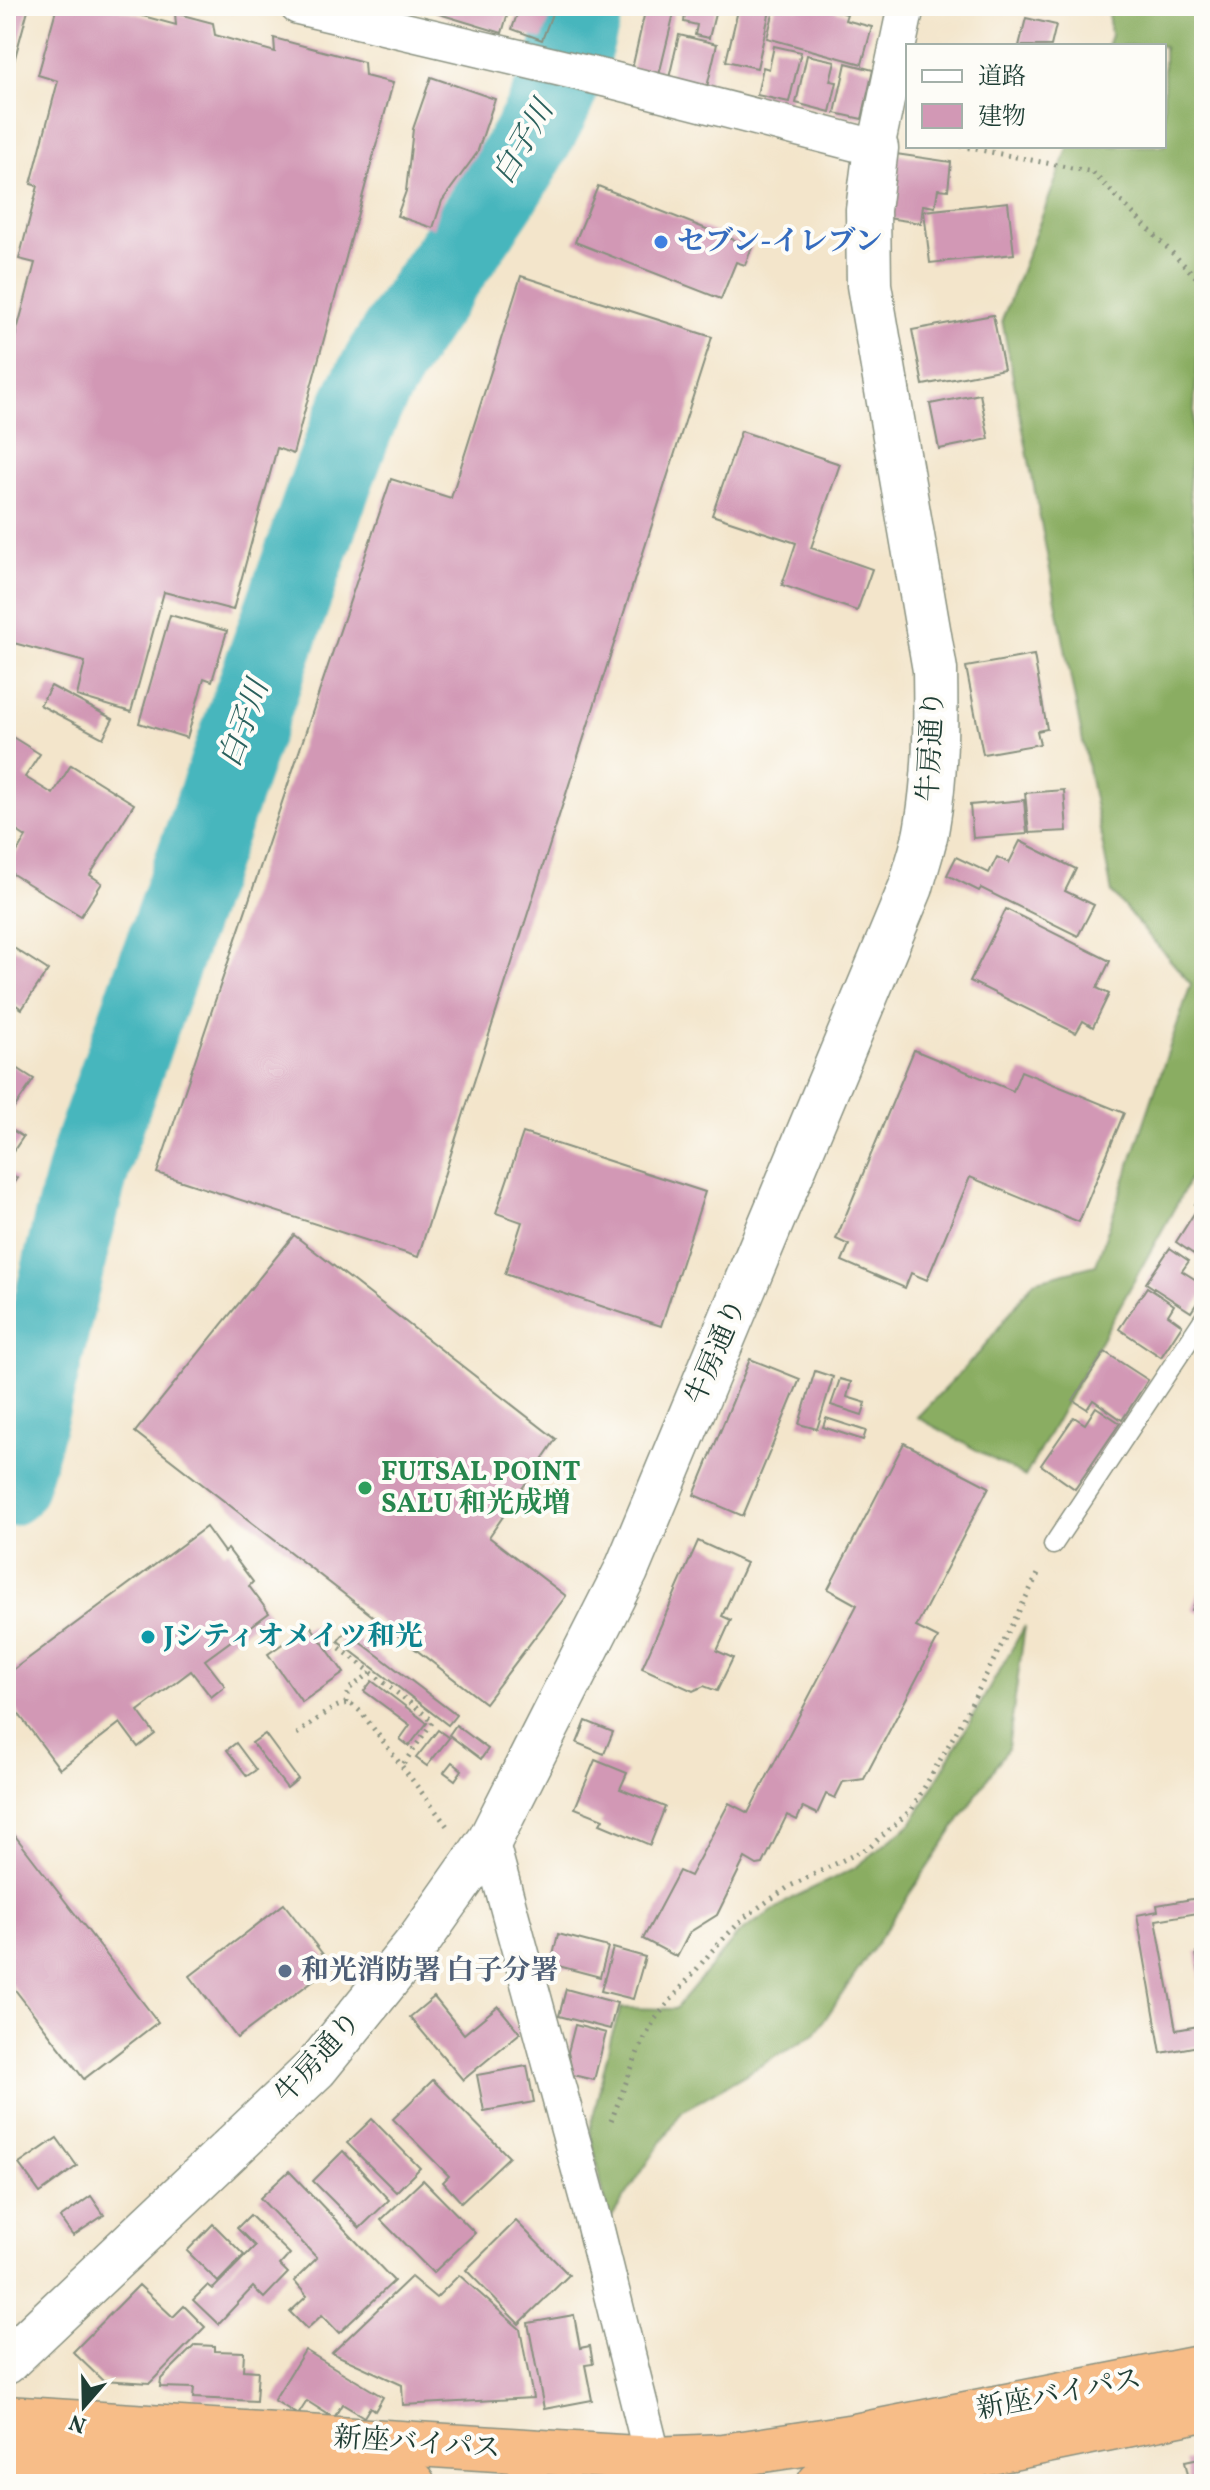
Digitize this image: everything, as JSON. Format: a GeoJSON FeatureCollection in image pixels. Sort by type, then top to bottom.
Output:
{"type":"FeatureCollection","features":[{"type":"Feature","properties":{"kind":"highway","name":"新座バイパス"},"geometry":{"type":"LineString","coordinates":[[6,2418],[653,2459],[726,2470],[849,2437],[1204,2367]]}},
{"type":"Feature","properties":{"kind":"highway","name":"新座バイパス"},"geometry":{"type":"LineString","coordinates":[[819,2484],[1204,2409]]}},
{"type":"Feature","properties":{"kind":"highway","name":"新座バイパス"},"geometry":{"type":"LineString","coordinates":[[6,2460],[413,2484]]}},
{"type":"Feature","properties":{"kind":"street"},"geometry":{"type":"LineString","coordinates":[[298,6],[608,79],[876,148],[906,6]]}},
{"type":"Feature","properties":{"kind":"street","name":"牛房通り"},"geometry":{"type":"LineString","coordinates":[[6,2362],[316,2068],[421,1938],[482,1851],[626,1571],[911,887],[927,828],[936,732],[935,670],[869,285],[868,210],[876,148]]}},
{"type":"Feature","properties":{"kind":"street"},"geometry":{"type":"LineString","coordinates":[[482,1851],[592,2214],[653,2459]]}},
{"type":"Feature","properties":{"kind":"lane"},"geometry":{"type":"LineString","coordinates":[[1053,1545],[1204,1318]]}},
{"type":"Feature","properties":{"kind":"path"},"geometry":{"type":"LineString","coordinates":[[970,148],[1092,172],[1204,285]]}},
{"type":"Feature","properties":{"kind":"path"},"geometry":{"type":"LineString","coordinates":[[607,2134],[639,2049],[655,2019],[716,1946],[745,1917],[790,1886],[870,1847],[912,1809],[963,1720],[1053,1545]]}},
{"type":"Feature","properties":{"kind":"path"},"geometry":{"type":"LineString","coordinates":[[340,1648],[433,1721],[402,1766]]}},
{"type":"Feature","properties":{"kind":"path"},"geometry":{"type":"LineString","coordinates":[[346,1703],[349,1689],[372,1672]]}},
{"type":"Feature","properties":{"kind":"path"},"geometry":{"type":"LineString","coordinates":[[346,1703],[361,1712],[402,1766],[482,1851]]}},
{"type":"Feature","properties":{"kind":"path"},"geometry":{"type":"LineString","coordinates":[[297,1734],[346,1703]]}},
{"type":"Feature","properties":{"kind":"green space"},"geometry":{"type":"Polygon","coordinates":[[[1107,6],[1204,6],[1204,259],[1189,489],[1204,603],[1204,1149],[1180,1198],[1025,1477],[917,1417],[980,1352],[1034,1281],[1096,1265],[1191,984],[1112,893],[1002,320],[1068,148],[1166,148],[1166,44],[1108,44],[1111,35],[1107,6]]]}},
{"type":"Feature","properties":{"kind":"green space"},"geometry":{"type":"Polygon","coordinates":[[[1025,1626],[1008,1748],[815,2034],[682,2111],[609,2221],[590,2130],[621,2008],[675,2009],[739,1933],[792,1898],[855,1868],[912,1823],[1025,1626]]]}},
{"type":"Feature","properties":{"kind":"building"},"geometry":{"type":"Polygon","coordinates":[[[6,6],[29,6],[7,87],[6,87],[6,6]]]}},
{"type":"Feature","properties":{"kind":"building"},"geometry":{"type":"Polygon","coordinates":[[[57,6],[106,6],[176,25],[175,13],[213,23],[215,35],[275,52],[274,38],[364,62],[365,76],[393,83],[293,454],[277,448],[233,610],[164,592],[131,712],[77,696],[85,662],[6,641],[6,371],[35,263],[19,259],[38,186],[31,184],[58,81],[38,75],[57,6]]]}},
{"type":"Feature","properties":{"kind":"building"},"geometry":{"type":"Polygon","coordinates":[[[438,6],[510,6],[502,33],[436,13],[438,6]]]}},
{"type":"Feature","properties":{"kind":"building"},"geometry":{"type":"Polygon","coordinates":[[[520,6],[555,6],[542,40],[512,29],[520,6]]]}},
{"type":"Feature","properties":{"kind":"building"},"geometry":{"type":"Polygon","coordinates":[[[682,6],[717,6],[709,38],[695,35],[697,25],[684,22],[685,15],[680,14],[682,6]]]}},
{"type":"Feature","properties":{"kind":"building"},"geometry":{"type":"Polygon","coordinates":[[[739,6],[771,6],[757,68],[726,61],[739,6]]]}},
{"type":"Feature","properties":{"kind":"building"},"geometry":{"type":"Polygon","coordinates":[[[775,6],[799,9],[800,6],[817,6],[847,14],[845,20],[872,27],[862,64],[767,38],[775,6]]]}},
{"type":"Feature","properties":{"kind":"building"},"geometry":{"type":"Polygon","coordinates":[[[646,7],[674,13],[659,75],[632,69],[646,7]]]}},
{"type":"Feature","properties":{"kind":"building"},"geometry":{"type":"Polygon","coordinates":[[[1026,18],[1056,25],[1051,44],[1020,44],[1026,18]]]}},
{"type":"Feature","properties":{"kind":"building"},"geometry":{"type":"Polygon","coordinates":[[[679,35],[717,44],[707,87],[669,78],[679,35]]]}},
{"type":"Feature","properties":{"kind":"building"},"geometry":{"type":"Polygon","coordinates":[[[774,46],[801,52],[789,102],[757,95],[763,67],[769,69],[774,46]]]}},
{"type":"Feature","properties":{"kind":"building"},"geometry":{"type":"Polygon","coordinates":[[[807,55],[835,61],[830,81],[837,82],[830,112],[796,103],[807,55]]]}},
{"type":"Feature","properties":{"kind":"building"},"geometry":{"type":"Polygon","coordinates":[[[846,63],[873,70],[862,119],[835,113],[846,63]]]}},
{"type":"Feature","properties":{"kind":"building"},"geometry":{"type":"Polygon","coordinates":[[[431,77],[495,99],[477,153],[442,201],[433,228],[397,216],[406,191],[413,129],[431,77]]]}},
{"type":"Feature","properties":{"kind":"building"},"geometry":{"type":"Polygon","coordinates":[[[896,154],[951,162],[948,190],[938,189],[935,207],[923,205],[921,223],[887,218],[896,154]]]}},
{"type":"Feature","properties":{"kind":"building"},"geometry":{"type":"Polygon","coordinates":[[[598,186],[752,247],[745,265],[736,262],[721,299],[575,242],[598,186]]]}},
{"type":"Feature","properties":{"kind":"building"},"geometry":{"type":"Polygon","coordinates":[[[1008,202],[1014,254],[930,263],[924,211],[1008,202]]]}},
{"type":"Feature","properties":{"kind":"building"},"geometry":{"type":"Polygon","coordinates":[[[521,276],[712,337],[418,1257],[157,1173],[391,479],[451,498],[521,276]]]}},
{"type":"Feature","properties":{"kind":"building"},"geometry":{"type":"Polygon","coordinates":[[[993,315],[1004,369],[923,385],[912,330],[993,315]]]}},
{"type":"Feature","properties":{"kind":"building"},"geometry":{"type":"Polygon","coordinates":[[[980,394],[989,439],[939,449],[930,404],[980,394]]]}},
{"type":"Feature","properties":{"kind":"building"},"geometry":{"type":"Polygon","coordinates":[[[741,431],[840,464],[811,548],[872,569],[857,611],[782,585],[796,543],[712,515],[741,431]]]}},
{"type":"Feature","properties":{"kind":"building"},"geometry":{"type":"Polygon","coordinates":[[[170,615],[227,631],[212,681],[204,678],[187,738],[139,723],[170,615]]]}},
{"type":"Feature","properties":{"kind":"building"},"geometry":{"type":"Polygon","coordinates":[[[1034,655],[1047,729],[1037,731],[1040,744],[983,754],[966,667],[1034,655]]]}},
{"type":"Feature","properties":{"kind":"building"},"geometry":{"type":"Polygon","coordinates":[[[51,686],[113,719],[103,738],[40,705],[51,686]]]}},
{"type":"Feature","properties":{"kind":"building"},"geometry":{"type":"Polygon","coordinates":[[[6,733],[40,754],[25,777],[53,794],[71,765],[134,804],[90,875],[102,883],[81,916],[6,870],[26,837],[6,824],[6,733]]]}},
{"type":"Feature","properties":{"kind":"building"},"geometry":{"type":"Polygon","coordinates":[[[1064,790],[1067,831],[1029,833],[1025,793],[1064,790]]]}},
{"type":"Feature","properties":{"kind":"building"},"geometry":{"type":"Polygon","coordinates":[[[1024,800],[1027,834],[973,838],[970,805],[1024,800]]]}},
{"type":"Feature","properties":{"kind":"building"},"geometry":{"type":"Polygon","coordinates":[[[1020,841],[1076,869],[1065,891],[1094,905],[1078,936],[981,888],[979,891],[947,875],[956,857],[989,873],[997,857],[1009,863],[1020,841]]]}},
{"type":"Feature","properties":{"kind":"building"},"geometry":{"type":"Polygon","coordinates":[[[1006,909],[1110,961],[1097,988],[1109,994],[1093,1027],[1083,1021],[1076,1033],[970,981],[1006,909]]]}},
{"type":"Feature","properties":{"kind":"building"},"geometry":{"type":"Polygon","coordinates":[[[6,943],[48,970],[22,1009],[6,998],[6,943]]]}},
{"type":"Feature","properties":{"kind":"building"},"geometry":{"type":"Polygon","coordinates":[[[914,1050],[1013,1091],[1021,1071],[1124,1113],[1079,1222],[970,1177],[927,1280],[911,1273],[905,1288],[842,1261],[849,1245],[836,1239],[914,1050]]]}},
{"type":"Feature","properties":{"kind":"building"},"geometry":{"type":"Polygon","coordinates":[[[6,1061],[34,1079],[6,1120],[6,1061]]]}},
{"type":"Feature","properties":{"kind":"building"},"geometry":{"type":"Polygon","coordinates":[[[6,1126],[23,1137],[6,1162],[6,1126]]]}},
{"type":"Feature","properties":{"kind":"building"},"geometry":{"type":"Polygon","coordinates":[[[523,1133],[705,1192],[661,1326],[505,1274],[522,1222],[496,1213],[523,1133]]]}},
{"type":"Feature","properties":{"kind":"building"},"geometry":{"type":"Polygon","coordinates":[[[6,1170],[17,1178],[6,1194],[6,1170]]]}},
{"type":"Feature","properties":{"kind":"building"},"geometry":{"type":"Polygon","coordinates":[[[1204,1191],[1204,1210],[1195,1204],[1204,1191]]]}},
{"type":"Feature","properties":{"kind":"building"},"geometry":{"type":"Polygon","coordinates":[[[1195,1212],[1204,1218],[1204,1261],[1176,1242],[1195,1212]]]}},
{"type":"Feature","properties":{"kind":"building","name":"FUTSAL POINT SALU 和光成増"},"geometry":{"type":"Polygon","coordinates":[[[294,1235],[556,1439],[489,1537],[566,1596],[485,1703],[135,1432],[294,1235]]]}},
{"type":"Feature","properties":{"kind":"building"},"geometry":{"type":"Polygon","coordinates":[[[1170,1248],[1189,1261],[1182,1271],[1204,1285],[1204,1292],[1191,1312],[1146,1283],[1170,1248]]]}},
{"type":"Feature","properties":{"kind":"building"},"geometry":{"type":"Polygon","coordinates":[[[1147,1287],[1174,1305],[1168,1315],[1182,1325],[1161,1357],[1119,1329],[1147,1287]]]}},
{"type":"Feature","properties":{"kind":"building"},"geometry":{"type":"Polygon","coordinates":[[[1105,1352],[1148,1380],[1122,1420],[1093,1400],[1087,1409],[1073,1400],[1105,1352]]]}},
{"type":"Feature","properties":{"kind":"building"},"geometry":{"type":"Polygon","coordinates":[[[750,1359],[800,1379],[743,1516],[694,1495],[750,1359]]]}},
{"type":"Feature","properties":{"kind":"building"},"geometry":{"type":"Polygon","coordinates":[[[815,1371],[833,1377],[817,1429],[799,1424],[815,1371]]]}},
{"type":"Feature","properties":{"kind":"building"},"geometry":{"type":"Polygon","coordinates":[[[840,1379],[851,1382],[847,1397],[866,1403],[862,1415],[831,1405],[840,1379]]]}},
{"type":"Feature","properties":{"kind":"building"},"geometry":{"type":"Polygon","coordinates":[[[1096,1407],[1120,1423],[1075,1489],[1041,1465],[1074,1417],[1085,1424],[1096,1407]]]}},
{"type":"Feature","properties":{"kind":"building"},"geometry":{"type":"Polygon","coordinates":[[[826,1418],[866,1431],[863,1440],[823,1427],[826,1418]]]}},
{"type":"Feature","properties":{"kind":"building"},"geometry":{"type":"Polygon","coordinates":[[[904,1443],[989,1487],[916,1627],[938,1638],[864,1779],[843,1782],[835,1798],[826,1794],[817,1814],[803,1807],[797,1820],[787,1815],[763,1864],[757,1865],[745,1858],[717,1915],[690,1932],[677,1957],[643,1939],[679,1871],[690,1876],[729,1803],[748,1813],[857,1605],[828,1589],[904,1443]]]}},
{"type":"Feature","properties":{"kind":"building","name":"Jシティオメイツ和光"},"geometry":{"type":"Polygon","coordinates":[[[206,1527],[224,1552],[228,1549],[253,1582],[249,1586],[269,1613],[205,1660],[225,1686],[211,1697],[191,1671],[138,1711],[155,1734],[138,1747],[120,1723],[60,1769],[6,1697],[6,1675],[206,1527]]]}},
{"type":"Feature","properties":{"kind":"building"},"geometry":{"type":"Polygon","coordinates":[[[698,1541],[746,1563],[722,1616],[731,1620],[717,1651],[733,1658],[717,1691],[704,1686],[693,1691],[642,1668],[698,1541]]]}},
{"type":"Feature","properties":{"kind":"building"},"geometry":{"type":"Polygon","coordinates":[[[1204,1579],[1204,1614],[1192,1610],[1204,1579]]]}},
{"type":"Feature","properties":{"kind":"building"},"geometry":{"type":"Polygon","coordinates":[[[310,1625],[344,1673],[302,1702],[268,1654],[310,1625]]]}},
{"type":"Feature","properties":{"kind":"building"},"geometry":{"type":"Polygon","coordinates":[[[346,1631],[456,1715],[448,1725],[338,1641],[346,1631]]]}},
{"type":"Feature","properties":{"kind":"building"},"geometry":{"type":"Polygon","coordinates":[[[372,1681],[427,1723],[409,1746],[400,1739],[410,1725],[364,1691],[372,1681]]]}},
{"type":"Feature","properties":{"kind":"building"},"geometry":{"type":"Polygon","coordinates":[[[586,1721],[613,1732],[604,1754],[577,1743],[586,1721]]]}},
{"type":"Feature","properties":{"kind":"building"},"geometry":{"type":"Polygon","coordinates":[[[456,1725],[488,1749],[481,1759],[449,1735],[456,1725]]]}},
{"type":"Feature","properties":{"kind":"building"},"geometry":{"type":"Polygon","coordinates":[[[438,1730],[449,1738],[427,1766],[416,1758],[438,1730]]]}},
{"type":"Feature","properties":{"kind":"building"},"geometry":{"type":"Polygon","coordinates":[[[265,1734],[298,1779],[287,1788],[252,1743],[265,1734]]]}},
{"type":"Feature","properties":{"kind":"building"},"geometry":{"type":"Polygon","coordinates":[[[236,1743],[256,1770],[247,1776],[227,1750],[236,1743]]]}},
{"type":"Feature","properties":{"kind":"building"},"geometry":{"type":"Polygon","coordinates":[[[595,1760],[627,1773],[620,1789],[665,1807],[650,1845],[600,1824],[603,1819],[575,1808],[595,1760]]]}},
{"type":"Feature","properties":{"kind":"building"},"geometry":{"type":"Polygon","coordinates":[[[452,1762],[462,1770],[455,1780],[444,1772],[452,1762]]]}},
{"type":"Feature","properties":{"kind":"building"},"geometry":{"type":"Polygon","coordinates":[[[6,1824],[158,2022],[84,2079],[6,1978],[6,1824]]]}},
{"type":"Feature","properties":{"kind":"building"},"geometry":{"type":"Polygon","coordinates":[[[1204,1897],[1204,1912],[1156,1920],[1176,2030],[1204,2025],[1204,2045],[1161,2053],[1137,1915],[1158,1911],[1157,1905],[1204,1897]]]}},
{"type":"Feature","properties":{"kind":"building"},"geometry":{"type":"Polygon","coordinates":[[[284,1904],[332,1966],[237,2038],[190,1976],[284,1904]]]}},
{"type":"Feature","properties":{"kind":"building"},"geometry":{"type":"Polygon","coordinates":[[[558,1934],[608,1947],[600,1977],[551,1964],[558,1934]]]}},
{"type":"Feature","properties":{"kind":"building"},"geometry":{"type":"Polygon","coordinates":[[[613,1948],[645,1957],[633,1999],[601,1991],[613,1948]]]}},
{"type":"Feature","properties":{"kind":"building"},"geometry":{"type":"Polygon","coordinates":[[[1204,1951],[1204,1994],[1202,1994],[1196,1952],[1204,1951]]]}},
{"type":"Feature","properties":{"kind":"building"},"geometry":{"type":"Polygon","coordinates":[[[566,1989],[617,2003],[610,2029],[559,2016],[566,1989]]]}},
{"type":"Feature","properties":{"kind":"building"},"geometry":{"type":"Polygon","coordinates":[[[434,1997],[464,2034],[498,2006],[520,2033],[463,2080],[410,2017],[434,1997]]]}},
{"type":"Feature","properties":{"kind":"building"},"geometry":{"type":"Polygon","coordinates":[[[575,2025],[606,2033],[594,2080],[573,2075],[568,2052],[575,2025]]]}},
{"type":"Feature","properties":{"kind":"building"},"geometry":{"type":"Polygon","coordinates":[[[527,2066],[534,2102],[484,2111],[477,2075],[527,2066]]]}},
{"type":"Feature","properties":{"kind":"building"},"geometry":{"type":"Polygon","coordinates":[[[433,2080],[509,2157],[461,2202],[443,2182],[449,2176],[393,2119],[433,2080]]]}},
{"type":"Feature","properties":{"kind":"building"},"geometry":{"type":"Polygon","coordinates":[[[372,2119],[420,2168],[396,2192],[347,2143],[372,2119]]]}},
{"type":"Feature","properties":{"kind":"building"},"geometry":{"type":"Polygon","coordinates":[[[57,2138],[77,2166],[40,2193],[19,2164],[57,2138]]]}},
{"type":"Feature","properties":{"kind":"building"},"geometry":{"type":"Polygon","coordinates":[[[343,2151],[389,2200],[360,2228],[313,2181],[343,2151]]]}},
{"type":"Feature","properties":{"kind":"building"},"geometry":{"type":"Polygon","coordinates":[[[289,2171],[394,2281],[339,2333],[322,2315],[307,2329],[290,2312],[307,2296],[294,2281],[317,2258],[260,2198],[289,2171]]]}},
{"type":"Feature","properties":{"kind":"building"},"geometry":{"type":"Polygon","coordinates":[[[423,2180],[475,2233],[433,2273],[381,2220],[423,2180]]]}},
{"type":"Feature","properties":{"kind":"building"},"geometry":{"type":"Polygon","coordinates":[[[91,2196],[104,2215],[73,2236],[60,2218],[91,2196]]]}},
{"type":"Feature","properties":{"kind":"building"},"geometry":{"type":"Polygon","coordinates":[[[250,2215],[290,2254],[280,2265],[288,2273],[264,2298],[253,2287],[218,2324],[193,2300],[208,2285],[213,2289],[255,2246],[237,2228],[250,2215]]]}},
{"type":"Feature","properties":{"kind":"building"},"geometry":{"type":"Polygon","coordinates":[[[516,2221],[569,2275],[519,2324],[466,2270],[516,2221]]]}},
{"type":"Feature","properties":{"kind":"building"},"geometry":{"type":"Polygon","coordinates":[[[213,2224],[244,2255],[218,2282],[187,2251],[213,2224]]]}},
{"type":"Feature","properties":{"kind":"building"},"geometry":{"type":"Polygon","coordinates":[[[459,2275],[520,2329],[533,2398],[403,2405],[402,2385],[332,2353],[411,2277],[436,2298],[459,2275]]]}},
{"type":"Feature","properties":{"kind":"building"},"geometry":{"type":"Polygon","coordinates":[[[139,2285],[173,2317],[184,2306],[205,2327],[150,2383],[102,2380],[73,2352],[139,2285]]]}},
{"type":"Feature","properties":{"kind":"building"},"geometry":{"type":"Polygon","coordinates":[[[574,2315],[580,2348],[590,2346],[593,2364],[585,2365],[592,2400],[544,2409],[528,2323],[574,2315]]]}},
{"type":"Feature","properties":{"kind":"building"},"geometry":{"type":"Polygon","coordinates":[[[195,2345],[215,2346],[215,2351],[244,2352],[243,2370],[258,2371],[256,2401],[193,2398],[194,2388],[160,2387],[161,2379],[195,2345]]]}},
{"type":"Feature","properties":{"kind":"building"},"geometry":{"type":"Polygon","coordinates":[[[305,2350],[383,2397],[375,2411],[370,2407],[364,2417],[342,2404],[334,2418],[307,2401],[298,2415],[274,2400],[305,2350]]]}},
{"type":"Feature","properties":{"kind":"building"},"geometry":{"type":"Polygon","coordinates":[[[1204,2457],[1204,2484],[1190,2484],[1185,2461],[1204,2457]]]}},
{"type":"Feature","properties":{"kind":"waterway","name":"白子川"},"geometry":{"type":"LineString","coordinates":[[6,1486],[97,1140],[334,474],[364,400],[385,362],[504,184],[547,110],[568,59],[583,6]]}},
{"type":"Feature","properties":{"kind":"place","name":"セブン-イレブン"},"geometry":{"type":"Point","coordinates":[661,242]}},
{"type":"Feature","properties":{"kind":"place","name":"FUTSAL POINT SALU 和光成増"},"geometry":{"type":"Point","coordinates":[365,1488]}},
{"type":"Feature","properties":{"kind":"place","name":"Jシティオメイツ和光"},"geometry":{"type":"Point","coordinates":[148,1637]}},
{"type":"Feature","properties":{"kind":"place","name":"和光消防署 白子分署"},"geometry":{"type":"Point","coordinates":[285,1971]}}]}
